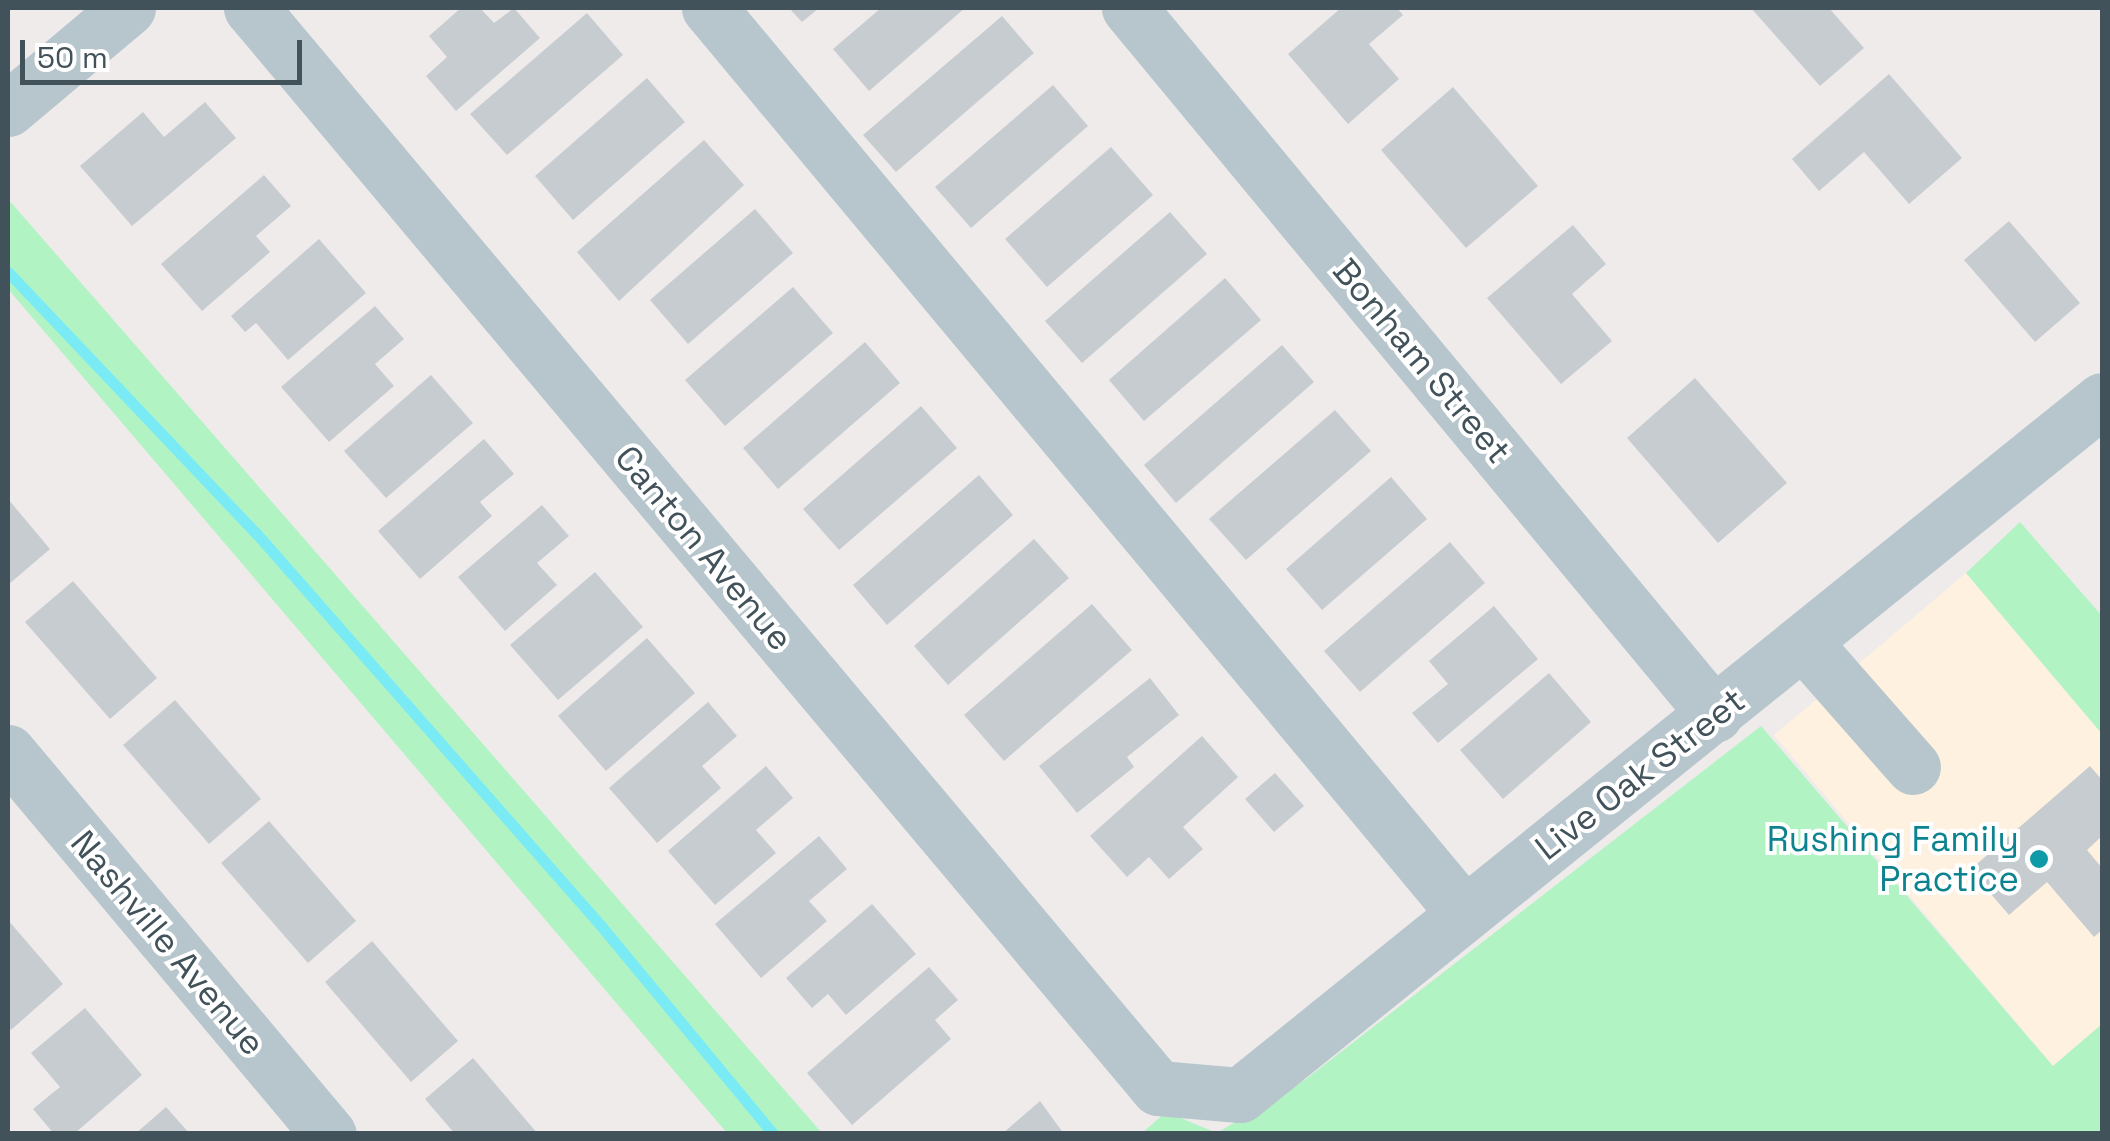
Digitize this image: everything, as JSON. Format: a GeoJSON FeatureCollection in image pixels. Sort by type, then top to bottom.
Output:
{"type":"FeatureCollection","features":[{"type":"Feature","properties":{"kind":"street"},"geometry":{"type":"LineString","coordinates":[[8,109],[128,8]]}},
{"type":"Feature","properties":{"kind":"street","name":"Canton Avenue"},"geometry":{"type":"LineString","coordinates":[[251,8],[1158,1088]]}},
{"type":"Feature","properties":{"kind":"street"},"geometry":{"type":"LineString","coordinates":[[709,8],[1464,914]]}},
{"type":"Feature","properties":{"kind":"street","name":"Bonham Street"},"geometry":{"type":"LineString","coordinates":[[1129,8],[1714,715]]}},
{"type":"Feature","properties":{"kind":"street","name":"Live Oak Street"},"geometry":{"type":"LineString","coordinates":[[1158,1088],[1240,1095],[2102,400]]}},
{"type":"Feature","properties":{"kind":"street"},"geometry":{"type":"LineString","coordinates":[[1804,643],[1913,768]]}},
{"type":"Feature","properties":{"kind":"street","name":"Nashville Avenue"},"geometry":{"type":"LineString","coordinates":[[8,752],[329,1134]]}},
{"type":"Feature","properties":{"kind":"shaded area"},"geometry":{"type":"Polygon","coordinates":[[[1966,573],[2102,734],[2102,1024],[2053,1066],[1774,735],[1966,573]]]}},
{"type":"Feature","properties":{"kind":"green space"},"geometry":{"type":"Polygon","coordinates":[[[8,199],[822,1133],[727,1133],[8,289],[8,199]]]}},
{"type":"Feature","properties":{"kind":"green space"},"geometry":{"type":"Polygon","coordinates":[[[2020,522],[2102,616],[2102,734],[1966,573],[2020,522]]]}},
{"type":"Feature","properties":{"kind":"green space"},"geometry":{"type":"Polygon","coordinates":[[[1761,726],[2053,1066],[2102,1024],[2102,1133],[1141,1134],[1166,1112],[1217,1133],[1306,1079],[1761,726]]]}},
{"type":"Feature","properties":{"kind":"building"},"geometry":{"type":"Polygon","coordinates":[[[461,8],[480,8],[494,23],[514,8],[540,38],[456,111],[426,76],[447,57],[429,36],[461,8]]]}},
{"type":"Feature","properties":{"kind":"building"},"geometry":{"type":"Polygon","coordinates":[[[789,8],[819,8],[802,22],[789,8]]]}},
{"type":"Feature","properties":{"kind":"building"},"geometry":{"type":"Polygon","coordinates":[[[881,8],[965,8],[869,91],[833,49],[881,8]]]}},
{"type":"Feature","properties":{"kind":"building"},"geometry":{"type":"Polygon","coordinates":[[[1341,8],[1397,8],[1403,15],[1369,44],[1399,79],[1348,124],[1288,54],[1341,8]]]}},
{"type":"Feature","properties":{"kind":"building"},"geometry":{"type":"Polygon","coordinates":[[[1751,8],[1829,8],[1864,48],[1820,86],[1751,8]]]}},
{"type":"Feature","properties":{"kind":"building"},"geometry":{"type":"Polygon","coordinates":[[[587,13],[623,55],[507,155],[470,114],[587,13]]]}},
{"type":"Feature","properties":{"kind":"building"},"geometry":{"type":"Polygon","coordinates":[[[1002,16],[1034,53],[896,172],[863,135],[1002,16]]]}},
{"type":"Feature","properties":{"kind":"building"},"geometry":{"type":"Polygon","coordinates":[[[1889,74],[1962,158],[1909,204],[1864,152],[1819,191],[1792,159],[1889,74]]]}},
{"type":"Feature","properties":{"kind":"building"},"geometry":{"type":"Polygon","coordinates":[[[647,78],[685,122],[573,220],[535,176],[647,78]]]}},
{"type":"Feature","properties":{"kind":"building"},"geometry":{"type":"Polygon","coordinates":[[[1053,85],[1088,126],[971,228],[935,187],[1053,85]]]}},
{"type":"Feature","properties":{"kind":"building"},"geometry":{"type":"Polygon","coordinates":[[[1453,87],[1538,186],[1466,248],[1381,150],[1453,87]]]}},
{"type":"Feature","properties":{"kind":"building"},"geometry":{"type":"Polygon","coordinates":[[[205,102],[236,138],[132,226],[80,166],[143,112],[164,137],[205,102]]]}},
{"type":"Feature","properties":{"kind":"building"},"geometry":{"type":"Polygon","coordinates":[[[704,140],[744,185],[619,301],[577,252],[704,140]]]}},
{"type":"Feature","properties":{"kind":"building"},"geometry":{"type":"Polygon","coordinates":[[[1111,147],[1153,195],[1047,287],[1005,239],[1111,147]]]}},
{"type":"Feature","properties":{"kind":"building"},"geometry":{"type":"Polygon","coordinates":[[[264,175],[291,206],[256,236],[270,252],[202,311],[161,264],[264,175]]]}},
{"type":"Feature","properties":{"kind":"building"},"geometry":{"type":"Polygon","coordinates":[[[755,209],[793,253],[688,344],[650,300],[755,209]]]}},
{"type":"Feature","properties":{"kind":"building"},"geometry":{"type":"Polygon","coordinates":[[[1170,212],[1207,254],[1082,363],[1045,321],[1170,212]]]}},
{"type":"Feature","properties":{"kind":"building"},"geometry":{"type":"Polygon","coordinates":[[[2009,221],[2080,303],[2035,342],[1964,260],[2009,221]]]}},
{"type":"Feature","properties":{"kind":"building"},"geometry":{"type":"Polygon","coordinates":[[[1573,225],[1606,264],[1572,294],[1612,341],[1561,384],[1487,298],[1573,225]]]}},
{"type":"Feature","properties":{"kind":"building"},"geometry":{"type":"Polygon","coordinates":[[[319,239],[366,293],[288,360],[256,323],[245,332],[231,316],[319,239]]]}},
{"type":"Feature","properties":{"kind":"building"},"geometry":{"type":"Polygon","coordinates":[[[1225,278],[1261,320],[1144,421],[1109,380],[1225,278]]]}},
{"type":"Feature","properties":{"kind":"building"},"geometry":{"type":"Polygon","coordinates":[[[793,287],[833,333],[725,426],[685,380],[793,287]]]}},
{"type":"Feature","properties":{"kind":"building"},"geometry":{"type":"Polygon","coordinates":[[[375,306],[404,339],[375,364],[394,386],[329,442],[281,387],[375,306]]]}},
{"type":"Feature","properties":{"kind":"building"},"geometry":{"type":"Polygon","coordinates":[[[865,342],[900,383],[778,489],[743,448],[865,342]]]}},
{"type":"Feature","properties":{"kind":"building"},"geometry":{"type":"Polygon","coordinates":[[[1282,345],[1314,382],[1176,503],[1144,465],[1282,345]]]}},
{"type":"Feature","properties":{"kind":"building"},"geometry":{"type":"Polygon","coordinates":[[[431,375],[473,423],[386,498],[344,451],[431,375]]]}},
{"type":"Feature","properties":{"kind":"building"},"geometry":{"type":"Polygon","coordinates":[[[1695,378],[1787,483],[1718,543],[1627,438],[1695,378]]]}},
{"type":"Feature","properties":{"kind":"building"},"geometry":{"type":"Polygon","coordinates":[[[921,406],[957,448],[839,550],[803,509],[921,406]]]}},
{"type":"Feature","properties":{"kind":"building"},"geometry":{"type":"Polygon","coordinates":[[[1335,410],[1371,451],[1246,560],[1209,519],[1335,410]]]}},
{"type":"Feature","properties":{"kind":"building"},"geometry":{"type":"Polygon","coordinates":[[[484,439],[514,474],[480,502],[492,516],[420,579],[378,531],[484,439]]]}},
{"type":"Feature","properties":{"kind":"building"},"geometry":{"type":"Polygon","coordinates":[[[979,475],[1013,515],[887,625],[853,585],[979,475]]]}},
{"type":"Feature","properties":{"kind":"building"},"geometry":{"type":"Polygon","coordinates":[[[1391,477],[1427,519],[1322,610],[1286,569],[1391,477]]]}},
{"type":"Feature","properties":{"kind":"building"},"geometry":{"type":"Polygon","coordinates":[[[8,499],[50,549],[8,585],[8,499]]]}},
{"type":"Feature","properties":{"kind":"building"},"geometry":{"type":"Polygon","coordinates":[[[542,505],[569,536],[537,563],[557,585],[505,631],[458,577],[542,505]]]}},
{"type":"Feature","properties":{"kind":"building"},"geometry":{"type":"Polygon","coordinates":[[[1034,539],[1069,578],[948,685],[914,646],[1034,539]]]}},
{"type":"Feature","properties":{"kind":"building"},"geometry":{"type":"Polygon","coordinates":[[[1450,542],[1485,583],[1360,692],[1324,651],[1450,542]]]}},
{"type":"Feature","properties":{"kind":"building"},"geometry":{"type":"Polygon","coordinates":[[[595,572],[643,627],[558,700],[510,645],[595,572]]]}},
{"type":"Feature","properties":{"kind":"building"},"geometry":{"type":"Polygon","coordinates":[[[73,581],[157,678],[110,719],[25,622],[73,581]]]}},
{"type":"Feature","properties":{"kind":"building"},"geometry":{"type":"Polygon","coordinates":[[[1092,604],[1132,650],[1004,761],[964,715],[1092,604]]]}},
{"type":"Feature","properties":{"kind":"building"},"geometry":{"type":"Polygon","coordinates":[[[1494,606],[1538,659],[1438,743],[1412,713],[1448,684],[1429,661],[1494,606]]]}},
{"type":"Feature","properties":{"kind":"building"},"geometry":{"type":"Polygon","coordinates":[[[647,638],[695,693],[606,771],[558,716],[647,638]]]}},
{"type":"Feature","properties":{"kind":"building"},"geometry":{"type":"Polygon","coordinates":[[[1549,673],[1591,722],[1503,799],[1460,750],[1549,673]]]}},
{"type":"Feature","properties":{"kind":"building"},"geometry":{"type":"Polygon","coordinates":[[[1150,678],[1179,715],[1127,757],[1134,767],[1077,813],[1039,766],[1150,678]]]}},
{"type":"Feature","properties":{"kind":"building"},"geometry":{"type":"Polygon","coordinates":[[[175,700],[261,799],[209,844],[123,745],[175,700]]]}},
{"type":"Feature","properties":{"kind":"building"},"geometry":{"type":"Polygon","coordinates":[[[708,702],[737,736],[702,766],[721,788],[657,843],[609,788],[708,702]]]}},
{"type":"Feature","properties":{"kind":"building"},"geometry":{"type":"Polygon","coordinates":[[[1202,736],[1238,777],[1183,827],[1203,849],[1169,879],[1149,857],[1127,877],[1090,836],[1202,736]]]}},
{"type":"Feature","properties":{"kind":"building"},"geometry":{"type":"Polygon","coordinates":[[[766,766],[793,798],[756,830],[776,853],[715,905],[668,851],[766,766]]]}},
{"type":"Feature","properties":{"kind":"building","name":"Rushing Family Practice"},"geometry":{"type":"Polygon","coordinates":[[[2090,766],[2102,780],[2102,836],[2087,850],[2102,868],[2102,930],[2094,937],[2047,882],[2009,915],[1970,870],[2090,766]]]}},
{"type":"Feature","properties":{"kind":"building"},"geometry":{"type":"Polygon","coordinates":[[[1275,773],[1304,806],[1274,832],[1245,799],[1275,773]]]}},
{"type":"Feature","properties":{"kind":"building"},"geometry":{"type":"Polygon","coordinates":[[[269,821],[356,921],[308,963],[221,863],[269,821]]]}},
{"type":"Feature","properties":{"kind":"building"},"geometry":{"type":"Polygon","coordinates":[[[819,836],[847,869],[809,901],[827,921],[761,978],[715,924],[819,836]]]}},
{"type":"Feature","properties":{"kind":"building"},"geometry":{"type":"Polygon","coordinates":[[[872,904],[916,954],[846,1015],[828,994],[812,1008],[786,978],[872,904]]]}},
{"type":"Feature","properties":{"kind":"building"},"geometry":{"type":"Polygon","coordinates":[[[8,920],[63,984],[11,1030],[8,1026],[8,920]]]}},
{"type":"Feature","properties":{"kind":"building"},"geometry":{"type":"Polygon","coordinates":[[[372,941],[458,1041],[411,1082],[325,982],[372,941]]]}},
{"type":"Feature","properties":{"kind":"building"},"geometry":{"type":"Polygon","coordinates":[[[929,967],[958,1000],[935,1020],[951,1039],[852,1125],[807,1073],[929,967]]]}},
{"type":"Feature","properties":{"kind":"building"},"geometry":{"type":"Polygon","coordinates":[[[85,1008],[142,1075],[74,1134],[54,1134],[33,1109],[60,1087],[31,1053],[85,1008]]]}},
{"type":"Feature","properties":{"kind":"building"},"geometry":{"type":"Polygon","coordinates":[[[473,1058],[538,1134],[455,1134],[425,1099],[473,1058]]]}},
{"type":"Feature","properties":{"kind":"building"},"geometry":{"type":"Polygon","coordinates":[[[1040,1101],[1064,1134],[1002,1134],[1040,1101]]]}},
{"type":"Feature","properties":{"kind":"building"},"geometry":{"type":"Polygon","coordinates":[[[166,1107],[190,1134],[135,1134],[166,1107]]]}},
{"type":"Feature","properties":{"kind":"waterway"},"geometry":{"type":"LineString","coordinates":[[8,272],[256,533],[602,927],[773,1134]]}},
{"type":"Feature","properties":{"kind":"place","name":"Rushing Family Practice"},"geometry":{"type":"Point","coordinates":[2039,859]}}]}
